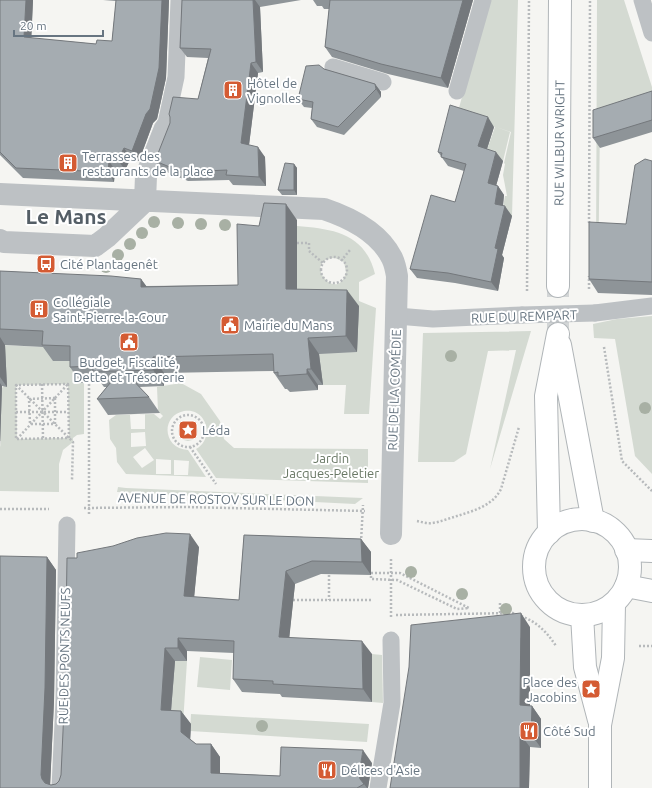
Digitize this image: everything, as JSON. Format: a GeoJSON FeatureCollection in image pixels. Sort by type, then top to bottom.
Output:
{"type":"FeatureCollection","features":[{"type":"Feature","properties":{"kind":"main road","name":"RUE WILBUR WRIGHT"},"geometry":{"type":"LineString","coordinates":[[558,286],[560,0]]}},
{"type":"Feature","properties":{"kind":"main road"},"geometry":{"type":"LineString","coordinates":[[549,533],[546,396],[558,332],[593,521]]}},
{"type":"Feature","properties":{"kind":"main road"},"geometry":{"type":"LineString","coordinates":[[583,520],[593,521],[603,524],[615,533],[622,541],[630,560],[630,571],[626,586],[614,604],[598,613],[582,615],[565,612],[553,605],[538,585],[535,573],[535,560],[540,547],[549,533],[556,528],[568,522],[583,520]]}},
{"type":"Feature","properties":{"kind":"main road"},"geometry":{"type":"LineString","coordinates":[[626,550],[652,551]]}},
{"type":"Feature","properties":{"kind":"main road"},"geometry":{"type":"LineString","coordinates":[[626,586],[652,591]]}},
{"type":"Feature","properties":{"kind":"main road"},"geometry":{"type":"LineString","coordinates":[[600,788],[600,725],[613,658],[614,604]]}},
{"type":"Feature","properties":{"kind":"main road"},"geometry":{"type":"LineString","coordinates":[[582,615],[585,667],[600,725]]}},
{"type":"Feature","properties":{"kind":"street"},"geometry":{"type":"LineString","coordinates":[[0,240],[4,242],[95,246],[107,237],[144,201],[146,176],[165,128],[176,77],[179,0]]}},
{"type":"Feature","properties":{"kind":"street"},"geometry":{"type":"LineString","coordinates":[[457,91],[483,0]]}},
{"type":"Feature","properties":{"kind":"street"},"geometry":{"type":"LineString","coordinates":[[642,0],[652,33]]}},
{"type":"Feature","properties":{"kind":"street"},"geometry":{"type":"LineString","coordinates":[[334,68],[382,82]]}},
{"type":"Feature","properties":{"kind":"street"},"geometry":{"type":"LineString","coordinates":[[0,194],[144,201]]}},
{"type":"Feature","properties":{"kind":"street","name":"RUE DE LA COMÉDIE"},"geometry":{"type":"LineString","coordinates":[[144,201],[324,209],[338,214],[366,229],[378,238],[387,248],[393,260],[397,276],[391,525]]}},
{"type":"Feature","properties":{"kind":"street","name":"RUE DU REMPART"},"geometry":{"type":"LineString","coordinates":[[396,316],[433,319],[522,315],[596,314],[652,306]]}},
{"type":"Feature","properties":{"kind":"street","name":"RUE DES PONTS NEUFS"},"geometry":{"type":"LineString","coordinates":[[60,788],[64,701],[67,525]]}},
{"type":"Feature","properties":{"kind":"street"},"geometry":{"type":"LineString","coordinates":[[378,788],[392,703],[391,640]]}},
{"type":"Feature","properties":{"kind":"path"},"geometry":{"type":"LineString","coordinates":[[527,286],[529,0]]}},
{"type":"Feature","properties":{"kind":"path"},"geometry":{"type":"LineString","coordinates":[[589,230],[590,0]]}},
{"type":"Feature","properties":{"kind":"path"},"geometry":{"type":"LineString","coordinates":[[297,243],[309,243],[309,251],[323,263]]}},
{"type":"Feature","properties":{"kind":"path"},"geometry":{"type":"LineString","coordinates":[[342,261],[347,254]]}},
{"type":"Feature","properties":{"kind":"path"},"geometry":{"type":"LineString","coordinates":[[333,258],[342,261],[346,267],[346,272],[343,279],[337,283],[330,283],[324,279],[321,270],[323,263],[328,259],[333,258]]}},
{"type":"Feature","properties":{"kind":"path"},"geometry":{"type":"LineString","coordinates":[[589,270],[589,286]]}},
{"type":"Feature","properties":{"kind":"path"},"geometry":{"type":"LineString","coordinates":[[604,347],[622,461],[652,491]]}},
{"type":"Feature","properties":{"kind":"path"},"geometry":{"type":"LineString","coordinates":[[89,519],[90,377]]}},
{"type":"Feature","properties":{"kind":"path"},"geometry":{"type":"LineString","coordinates":[[42,384],[43,438]]}},
{"type":"Feature","properties":{"kind":"path"},"geometry":{"type":"LineString","coordinates":[[16,385],[68,384]]}},
{"type":"Feature","properties":{"kind":"path"},"geometry":{"type":"LineString","coordinates":[[16,439],[68,384]]}},
{"type":"Feature","properties":{"kind":"path"},"geometry":{"type":"LineString","coordinates":[[68,384],[69,438]]}},
{"type":"Feature","properties":{"kind":"path"},"geometry":{"type":"LineString","coordinates":[[16,385],[72,442],[72,480]]}},
{"type":"Feature","properties":{"kind":"path"},"geometry":{"type":"LineString","coordinates":[[16,385],[16,439]]}},
{"type":"Feature","properties":{"kind":"path"},"geometry":{"type":"LineString","coordinates":[[29,399],[55,398]]}},
{"type":"Feature","properties":{"kind":"path"},"geometry":{"type":"LineString","coordinates":[[55,398],[55,424]]}},
{"type":"Feature","properties":{"kind":"path"},"geometry":{"type":"LineString","coordinates":[[29,399],[30,424]]}},
{"type":"Feature","properties":{"kind":"path"},"geometry":{"type":"LineString","coordinates":[[16,412],[68,412]]}},
{"type":"Feature","properties":{"kind":"path"},"geometry":{"type":"LineString","coordinates":[[185,414],[195,416],[202,423],[204,432],[198,444],[190,447],[180,445],[173,438],[172,433],[172,428],[176,419],[185,414]]}},
{"type":"Feature","properties":{"kind":"path","name":"AVENUE DE ROSTOV SUR LE DON"},"geometry":{"type":"LineString","coordinates":[[82,508],[185,507],[363,511],[391,525],[431,523],[479,508],[498,496],[505,478],[520,422]]}},
{"type":"Feature","properties":{"kind":"path"},"geometry":{"type":"LineString","coordinates":[[30,424],[55,424]]}},
{"type":"Feature","properties":{"kind":"path"},"geometry":{"type":"LineString","coordinates":[[204,432],[207,430],[222,430]]}},
{"type":"Feature","properties":{"kind":"path"},"geometry":{"type":"LineString","coordinates":[[16,439],[69,438]]}},
{"type":"Feature","properties":{"kind":"path"},"geometry":{"type":"LineString","coordinates":[[190,447],[216,484]]}},
{"type":"Feature","properties":{"kind":"path"},"geometry":{"type":"LineString","coordinates":[[0,509],[54,508]]}},
{"type":"Feature","properties":{"kind":"path"},"geometry":{"type":"LineString","coordinates":[[371,573],[391,573],[400,573],[469,608],[457,609],[398,580],[371,579],[371,573]]}},
{"type":"Feature","properties":{"kind":"path"},"geometry":{"type":"LineString","coordinates":[[391,573],[391,615],[513,613],[536,623],[543,628],[559,650]]}},
{"type":"Feature","properties":{"kind":"path"},"geometry":{"type":"LineString","coordinates":[[398,580],[400,573]]}},
{"type":"Feature","properties":{"kind":"path"},"geometry":{"type":"LineString","coordinates":[[329,575],[329,600]]}},
{"type":"Feature","properties":{"kind":"path"},"geometry":{"type":"LineString","coordinates":[[293,600],[371,600]]}},
{"type":"Feature","properties":{"kind":"path"},"geometry":{"type":"LineString","coordinates":[[500,602],[500,613]]}},
{"type":"Feature","properties":{"kind":"green space"},"geometry":{"type":"Polygon","coordinates":[[[489,0],[518,0],[512,216],[502,213],[505,196],[507,196],[503,175],[504,163],[511,132],[496,127],[510,132],[503,161],[491,157],[483,161],[495,127],[457,115],[489,0]]]}},
{"type":"Feature","properties":{"kind":"green space"},"geometry":{"type":"Polygon","coordinates":[[[597,0],[624,0],[652,87],[652,103],[600,120],[598,293],[596,267],[597,0]]]}},
{"type":"Feature","properties":{"kind":"green space"},"geometry":{"type":"Polygon","coordinates":[[[297,226],[335,232],[346,236],[364,250],[370,260],[375,274],[359,282],[359,301],[376,308],[369,414],[344,414],[346,385],[323,385],[297,306],[297,226]],[[335,258],[325,260],[321,265],[321,272],[324,278],[330,283],[336,284],[342,281],[346,272],[344,262],[335,258]]]}},
{"type":"Feature","properties":{"kind":"green space"},"geometry":{"type":"Polygon","coordinates":[[[652,316],[652,474],[635,456],[615,339],[594,338],[593,324],[617,319],[652,316]]]}},
{"type":"Feature","properties":{"kind":"green space"},"geometry":{"type":"Polygon","coordinates":[[[531,331],[490,469],[516,350],[488,351],[466,454],[454,462],[418,462],[423,333],[531,331]]]}},
{"type":"Feature","properties":{"kind":"green space"},"geometry":{"type":"Polygon","coordinates":[[[0,345],[43,347],[72,354],[81,382],[84,383],[84,434],[77,435],[73,438],[73,442],[63,450],[59,464],[59,492],[0,491],[0,390],[4,386],[7,386],[0,345]],[[68,384],[16,385],[17,439],[69,438],[68,384]]]}},
{"type":"Feature","properties":{"kind":"green space","name":"Jardin Jacques-Peletier"},"geometry":{"type":"Polygon","coordinates":[[[181,383],[201,394],[220,421],[224,439],[234,448],[368,449],[368,483],[216,478],[196,449],[202,444],[207,432],[203,419],[192,411],[184,411],[176,414],[171,419],[168,425],[169,439],[173,444],[188,450],[206,477],[126,474],[117,462],[116,448],[110,439],[109,420],[116,415],[139,414],[130,415],[131,429],[145,429],[145,414],[154,414],[160,419],[163,416],[158,411],[157,387],[181,383]],[[145,432],[131,433],[131,447],[146,446],[145,432]],[[145,448],[133,457],[142,468],[154,460],[145,448]],[[156,459],[156,474],[171,474],[171,460],[156,459]],[[174,460],[174,475],[188,475],[189,461],[174,460]]]}},
{"type":"Feature","properties":{"kind":"green space"},"geometry":{"type":"Polygon","coordinates":[[[188,421],[195,424],[198,431],[195,438],[188,441],[181,438],[178,431],[181,424],[188,421]]]}},
{"type":"Feature","properties":{"kind":"green space","name":"Jardin Jacques-Peletier"},"geometry":{"type":"Polygon","coordinates":[[[118,487],[363,498],[355,504],[117,492],[118,487]]]}},
{"type":"Feature","properties":{"kind":"green space"},"geometry":{"type":"Polygon","coordinates":[[[372,654],[382,655],[383,703],[372,702],[372,654]]]}},
{"type":"Feature","properties":{"kind":"green space"},"geometry":{"type":"Polygon","coordinates":[[[200,657],[232,660],[230,690],[197,687],[200,657]]]}},
{"type":"Feature","properties":{"kind":"green space"},"geometry":{"type":"Polygon","coordinates":[[[174,661],[187,661],[183,724],[170,723],[174,661]]]}},
{"type":"Feature","properties":{"kind":"green space"},"geometry":{"type":"Polygon","coordinates":[[[191,714],[369,724],[367,742],[190,731],[191,714]]]}},
{"type":"Feature","properties":{"kind":"building"},"geometry":{"type":"Polygon","coordinates":[[[0,0],[26,0],[24,37],[96,44],[97,40],[112,41],[116,0],[162,0],[159,68],[150,109],[146,114],[132,151],[124,148],[118,160],[109,161],[108,172],[16,168],[0,152],[0,0]]]}},
{"type":"Feature","properties":{"kind":"building"},"geometry":{"type":"Polygon","coordinates":[[[182,0],[253,0],[256,62],[251,63],[241,143],[258,147],[259,177],[226,175],[227,170],[182,172],[155,161],[170,123],[169,114],[173,97],[198,99],[211,49],[180,48],[182,0]]]}},
{"type":"Feature","properties":{"kind":"building"},"geometry":{"type":"Polygon","coordinates":[[[330,0],[463,0],[441,78],[381,64],[325,47],[330,0]]]}},
{"type":"Feature","properties":{"kind":"building"},"geometry":{"type":"Polygon","coordinates":[[[319,65],[324,69],[375,84],[376,89],[338,127],[311,119],[313,102],[298,99],[306,66],[319,65]]]}},
{"type":"Feature","properties":{"kind":"building"},"geometry":{"type":"Polygon","coordinates":[[[652,91],[652,120],[593,138],[593,110],[652,91]]]}},
{"type":"Feature","properties":{"kind":"building"},"geometry":{"type":"Polygon","coordinates":[[[450,105],[488,117],[478,146],[496,152],[488,183],[498,186],[495,204],[505,206],[495,248],[498,249],[491,282],[448,273],[410,269],[431,195],[455,202],[466,164],[441,157],[442,153],[438,152],[450,105]]]}},
{"type":"Feature","properties":{"kind":"building"},"geometry":{"type":"Polygon","coordinates":[[[645,159],[652,161],[652,282],[589,279],[589,222],[626,224],[635,165],[645,159]]]}},
{"type":"Feature","properties":{"kind":"building"},"geometry":{"type":"Polygon","coordinates":[[[285,163],[294,164],[294,190],[278,190],[285,163]]]}},
{"type":"Feature","properties":{"kind":"building"},"geometry":{"type":"Polygon","coordinates":[[[264,203],[286,204],[286,289],[347,290],[346,336],[308,338],[311,369],[307,369],[307,374],[278,376],[278,372],[274,373],[273,354],[153,357],[153,370],[124,371],[149,397],[97,399],[120,371],[93,371],[93,366],[70,367],[70,346],[42,345],[43,331],[0,329],[0,271],[111,276],[141,279],[141,287],[238,285],[237,224],[259,226],[264,203]]]}},
{"type":"Feature","properties":{"kind":"building"},"geometry":{"type":"Polygon","coordinates":[[[166,533],[190,534],[184,596],[239,600],[244,535],[361,539],[362,562],[312,561],[286,571],[279,637],[362,641],[363,689],[273,684],[273,681],[233,679],[234,641],[178,638],[178,648],[165,648],[161,710],[181,711],[181,732],[196,744],[211,744],[211,773],[280,776],[281,747],[363,750],[359,774],[360,779],[364,784],[357,788],[0,788],[0,556],[47,557],[45,688],[41,775],[45,783],[51,785],[56,784],[59,781],[61,775],[65,688],[67,558],[77,558],[77,553],[113,546],[137,538],[166,533]]]}},
{"type":"Feature","properties":{"kind":"building"},"geometry":{"type":"Polygon","coordinates":[[[521,613],[520,705],[532,706],[531,734],[520,734],[520,788],[390,788],[409,667],[411,625],[521,613]]]}},
{"type":"Feature","properties":{"kind":"tunnel"},"geometry":{"type":"LineString","coordinates":[[558,286],[558,330]]}},
{"type":"Feature","properties":{"kind":"place","name":"Hôtel de Vignolles"},"geometry":{"type":"Point","coordinates":[233,90]}},
{"type":"Feature","properties":{"kind":"place","name":"Terrasses des restaurants de la place"},"geometry":{"type":"Point","coordinates":[68,163]}},
{"type":"Feature","properties":{"kind":"place","name":"Cité Plantagenêt"},"geometry":{"type":"Point","coordinates":[46,264]}},
{"type":"Feature","properties":{"kind":"place","name":"Collégiale Saint-Pierre-la-Cour"},"geometry":{"type":"Point","coordinates":[39,309]}},
{"type":"Feature","properties":{"kind":"place","name":"Mairie du Mans"},"geometry":{"type":"Point","coordinates":[230,325]}},
{"type":"Feature","properties":{"kind":"place","name":"Budget, Fiscalité, Dette et Trésorerie"},"geometry":{"type":"Point","coordinates":[129,342]}},
{"type":"Feature","properties":{"kind":"place","name":"Léda"},"geometry":{"type":"Point","coordinates":[188,430]}},
{"type":"Feature","properties":{"kind":"place","name":"Place des Jacobins"},"geometry":{"type":"Point","coordinates":[591,689]}},
{"type":"Feature","properties":{"kind":"place","name":"Côté Sud"},"geometry":{"type":"Point","coordinates":[529,731]}},
{"type":"Feature","properties":{"kind":"place","name":"Délices d'Asie"},"geometry":{"type":"Point","coordinates":[327,770]}},
{"type":"Feature","properties":{"kind":"district","name":"Le Mans"},"geometry":{"type":"Point","coordinates":[66,217]}}]}
